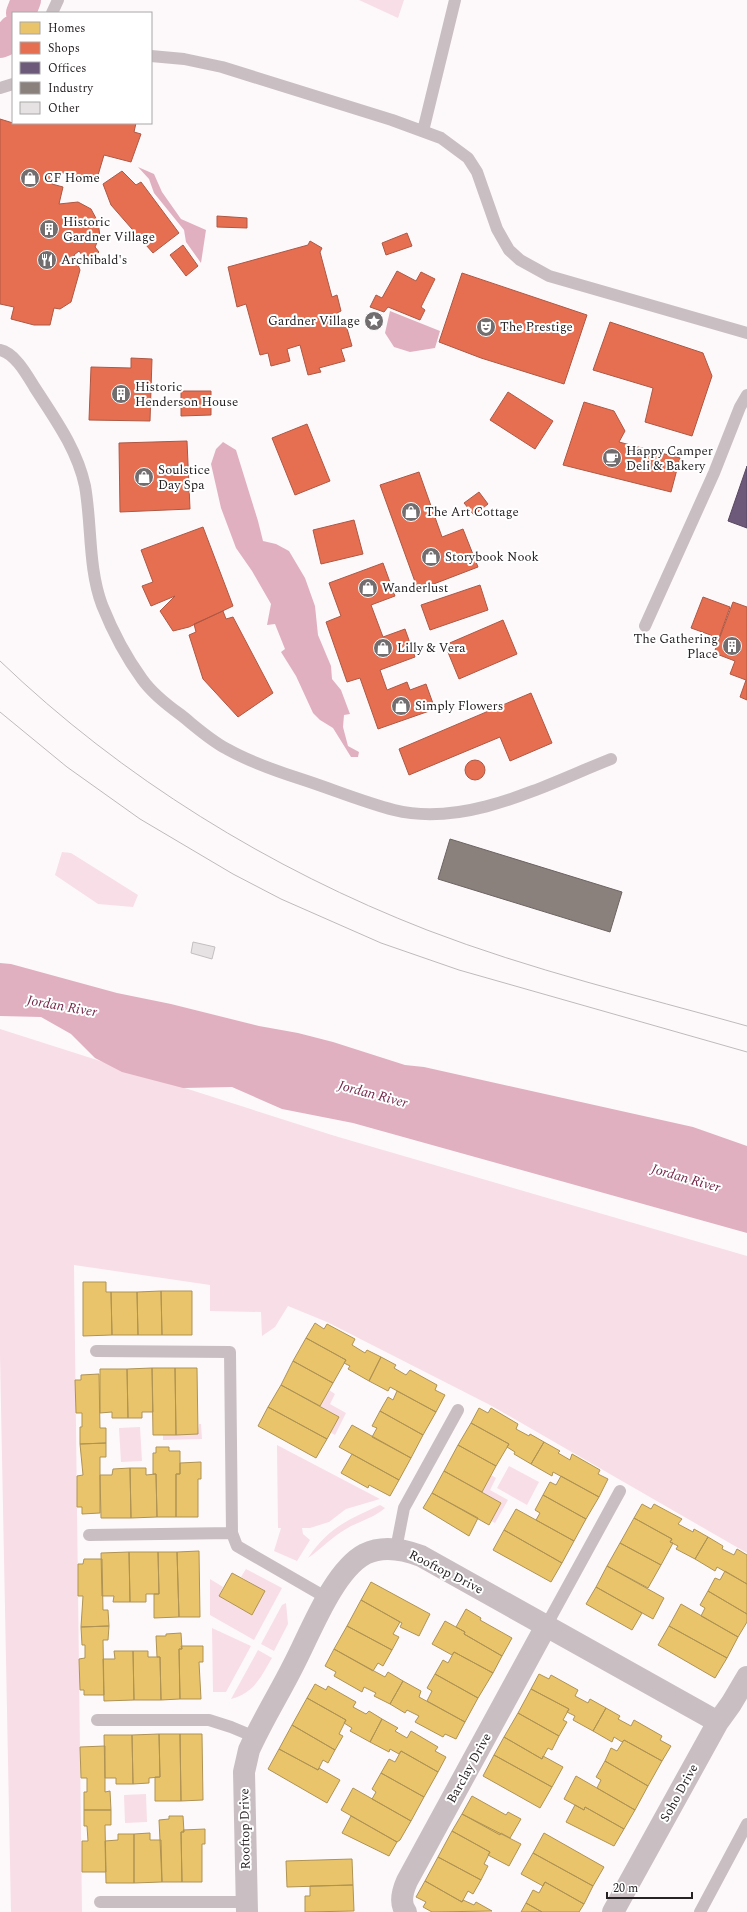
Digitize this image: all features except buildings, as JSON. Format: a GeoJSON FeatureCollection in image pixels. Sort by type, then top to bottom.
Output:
{"type":"FeatureCollection","features":[{"type":"Feature","properties":{"kind":"street","name":"Rooftop Drive"},"geometry":{"type":"LineString","coordinates":[[247,1907],[244,1772],[249,1750],[327,1598],[348,1569],[357,1560],[375,1550],[396,1549],[421,1556],[718,1722]]}},
{"type":"Feature","properties":{"kind":"street","name":"Barclay Drive"},"geometry":{"type":"LineString","coordinates":[[406,1912],[402,1902],[402,1895],[407,1881],[546,1626]]}},
{"type":"Feature","properties":{"kind":"street","name":"Soho Drive"},"geometry":{"type":"LineString","coordinates":[[613,1912],[718,1722],[747,1677]]}},
{"type":"Feature","properties":{"kind":"lane"},"geometry":{"type":"LineString","coordinates":[[52,12],[58,0]]}},
{"type":"Feature","properties":{"kind":"lane"},"geometry":{"type":"LineString","coordinates":[[423,131],[455,0]]}},
{"type":"Feature","properties":{"kind":"lane"},"geometry":{"type":"LineString","coordinates":[[152,56],[184,59],[222,67],[392,120],[441,138],[468,158],[484,187],[502,240],[520,260],[549,276],[747,333]]}},
{"type":"Feature","properties":{"kind":"lane"},"geometry":{"type":"LineString","coordinates":[[0,88],[12,84]]}},
{"type":"Feature","properties":{"kind":"lane"},"geometry":{"type":"LineString","coordinates":[[0,350],[6,351],[25,372],[75,453],[85,487],[93,571],[102,604],[129,658],[143,680],[159,697],[216,742],[238,755],[296,778],[395,810],[435,814],[486,806],[509,800],[611,760]]}},
{"type":"Feature","properties":{"kind":"lane"},"geometry":{"type":"LineString","coordinates":[[646,626],[714,473],[740,407],[747,395]]}},
{"type":"Feature","properties":{"kind":"lane"},"geometry":{"type":"LineString","coordinates":[[96,1351],[230,1352],[232,1534],[237,1546],[327,1598]]}},
{"type":"Feature","properties":{"kind":"lane"},"geometry":{"type":"LineString","coordinates":[[396,1549],[404,1508],[458,1410]]}},
{"type":"Feature","properties":{"kind":"lane"},"geometry":{"type":"LineString","coordinates":[[546,1626],[620,1491]]}},
{"type":"Feature","properties":{"kind":"lane"},"geometry":{"type":"LineString","coordinates":[[89,1535],[232,1534]]}},
{"type":"Feature","properties":{"kind":"lane"},"geometry":{"type":"LineString","coordinates":[[97,1720],[209,1720],[255,1737]]}},
{"type":"Feature","properties":{"kind":"lane"},"geometry":{"type":"LineString","coordinates":[[700,1912],[747,1824]]}},
{"type":"Feature","properties":{"kind":"lane"},"geometry":{"type":"LineString","coordinates":[[100,1902],[247,1907]]}},
{"type":"Feature","properties":{"kind":"shaded area"},"geometry":{"type":"Polygon","coordinates":[[[359,0],[404,0],[398,18],[359,0]]]}},
{"type":"Feature","properties":{"kind":"shaded area"},"geometry":{"type":"Polygon","coordinates":[[[62,852],[71,853],[138,895],[133,907],[98,904],[55,875],[62,852]]]}},
{"type":"Feature","properties":{"kind":"shaded area"},"geometry":{"type":"Polygon","coordinates":[[[0,1029],[335,1136],[747,1256],[747,1553],[490,1405],[327,1322],[288,1306],[275,1327],[262,1336],[261,1312],[210,1311],[210,1285],[74,1265],[82,1912],[11,1912],[0,1355],[0,1029]]]}},
{"type":"Feature","properties":{"kind":"shaded area"},"geometry":{"type":"Polygon","coordinates":[[[329,1390],[335,1394],[330,1404],[346,1413],[335,1435],[330,1432],[339,1417],[320,1406],[329,1390]]]}},
{"type":"Feature","properties":{"kind":"shaded area"},"geometry":{"type":"Polygon","coordinates":[[[199,1424],[201,1424],[202,1439],[163,1440],[163,1435],[198,1434],[199,1424]]]}},
{"type":"Feature","properties":{"kind":"shaded area"},"geometry":{"type":"Polygon","coordinates":[[[140,1427],[142,1461],[121,1462],[119,1428],[140,1427]]]}},
{"type":"Feature","properties":{"kind":"shaded area"},"geometry":{"type":"Polygon","coordinates":[[[277,1445],[380,1499],[346,1509],[329,1522],[310,1528],[302,1528],[303,1534],[310,1540],[297,1561],[274,1551],[281,1528],[278,1528],[277,1445]]]}},
{"type":"Feature","properties":{"kind":"shaded area"},"geometry":{"type":"Polygon","coordinates":[[[509,1466],[539,1482],[527,1505],[497,1488],[509,1466]]]}},
{"type":"Feature","properties":{"kind":"shaded area"},"geometry":{"type":"Polygon","coordinates":[[[491,1475],[496,1478],[490,1490],[508,1500],[495,1523],[491,1521],[501,1503],[482,1492],[491,1475]]]}},
{"type":"Feature","properties":{"kind":"shaded area"},"geometry":{"type":"Polygon","coordinates":[[[380,1505],[385,1508],[341,1532],[308,1558],[324,1539],[340,1526],[380,1505]]]}},
{"type":"Feature","properties":{"kind":"shaded area"},"geometry":{"type":"Polygon","coordinates":[[[246,1569],[282,1588],[254,1640],[210,1615],[210,1579],[223,1587],[219,1596],[252,1615],[265,1591],[241,1577],[246,1569]]]}},
{"type":"Feature","properties":{"kind":"shaded area"},"geometry":{"type":"Polygon","coordinates":[[[286,1603],[288,1624],[274,1651],[261,1644],[282,1605],[286,1603]]]}},
{"type":"Feature","properties":{"kind":"shaded area"},"geometry":{"type":"Polygon","coordinates":[[[212,1628],[251,1646],[226,1692],[213,1692],[212,1628]]]}},
{"type":"Feature","properties":{"kind":"shaded area"},"geometry":{"type":"Polygon","coordinates":[[[258,1650],[272,1658],[260,1678],[251,1688],[239,1696],[231,1699],[258,1650]]]}},
{"type":"Feature","properties":{"kind":"shaded area"},"geometry":{"type":"Polygon","coordinates":[[[146,1794],[147,1822],[125,1823],[124,1795],[146,1794]]]}},
{"type":"Feature","properties":{"kind":"water"},"geometry":{"type":"Polygon","coordinates":[[[138,167],[154,174],[162,192],[181,219],[206,230],[201,263],[186,242],[184,230],[154,193],[149,179],[138,167]]]}},
{"type":"Feature","properties":{"kind":"water"},"geometry":{"type":"Polygon","coordinates":[[[390,311],[440,331],[435,348],[410,352],[394,347],[385,333],[390,311]]]}},
{"type":"Feature","properties":{"kind":"water"},"geometry":{"type":"Polygon","coordinates":[[[223,442],[236,450],[263,541],[276,544],[289,551],[305,578],[315,606],[318,635],[331,666],[332,679],[341,690],[350,714],[344,715],[343,727],[348,746],[359,752],[358,757],[351,757],[333,728],[320,720],[313,713],[296,676],[281,652],[285,649],[275,624],[267,625],[271,604],[252,571],[236,548],[221,508],[211,464],[216,449],[223,442]]]}},
{"type":"Feature","properties":{"kind":"water","name":"Jordan River"},"geometry":{"type":"Polygon","coordinates":[[[0,963],[11,964],[117,993],[171,1004],[259,1026],[298,1033],[333,1042],[405,1065],[424,1067],[693,1127],[747,1146],[747,1233],[353,1123],[282,1109],[232,1087],[183,1088],[122,1072],[95,1058],[71,1034],[41,1017],[0,1016],[0,963]]]}},
{"type":"Feature","properties":{"kind":"waterway"},"geometry":{"type":"LineString","coordinates":[[21,12],[26,0]]}},
{"type":"Feature","properties":{"kind":"waterway"},"geometry":{"type":"LineString","coordinates":[[0,43],[5,41],[12,31]]}},
{"type":"Feature","properties":{"kind":"tram line"},"geometry":{"type":"LineString","coordinates":[[0,661],[47,704],[96,744],[147,781],[200,816],[255,849],[311,879],[369,906],[427,930],[506,958],[586,982],[747,1026]]}},
{"type":"Feature","properties":{"kind":"tram line"},"geometry":{"type":"LineString","coordinates":[[0,712],[67,767],[140,819],[233,874],[281,899],[381,943],[459,970],[747,1052]]}},
{"type":"Feature","properties":{"kind":"place","name":"CF Home"},"geometry":{"type":"Point","coordinates":[30,178]}},
{"type":"Feature","properties":{"kind":"place","name":"Historic Gardner Village"},"geometry":{"type":"Point","coordinates":[49,229]}},
{"type":"Feature","properties":{"kind":"place","name":"Archibald's"},"geometry":{"type":"Point","coordinates":[47,260]}},
{"type":"Feature","properties":{"kind":"place","name":"Gardner Village"},"geometry":{"type":"Point","coordinates":[374,321]}},
{"type":"Feature","properties":{"kind":"place","name":"The Prestige"},"geometry":{"type":"Point","coordinates":[486,327]}},
{"type":"Feature","properties":{"kind":"place","name":"Historic Henderson House"},"geometry":{"type":"Point","coordinates":[121,394]}},
{"type":"Feature","properties":{"kind":"place","name":"Happy Camper Deli & Bakery"},"geometry":{"type":"Point","coordinates":[612,458]}},
{"type":"Feature","properties":{"kind":"place","name":"Soulstice Day Spa"},"geometry":{"type":"Point","coordinates":[144,477]}},
{"type":"Feature","properties":{"kind":"place","name":"The Art Cottage"},"geometry":{"type":"Point","coordinates":[411,512]}},
{"type":"Feature","properties":{"kind":"place","name":"Storybook Nook"},"geometry":{"type":"Point","coordinates":[431,557]}},
{"type":"Feature","properties":{"kind":"place","name":"Wanderlust"},"geometry":{"type":"Point","coordinates":[368,588]}},
{"type":"Feature","properties":{"kind":"place","name":"The Gathering Place"},"geometry":{"type":"Point","coordinates":[732,646]}},
{"type":"Feature","properties":{"kind":"place","name":"Lilly & Vera"},"geometry":{"type":"Point","coordinates":[383,648]}},
{"type":"Feature","properties":{"kind":"place","name":"Simply Flowers"},"geometry":{"type":"Point","coordinates":[401,706]}}]}
